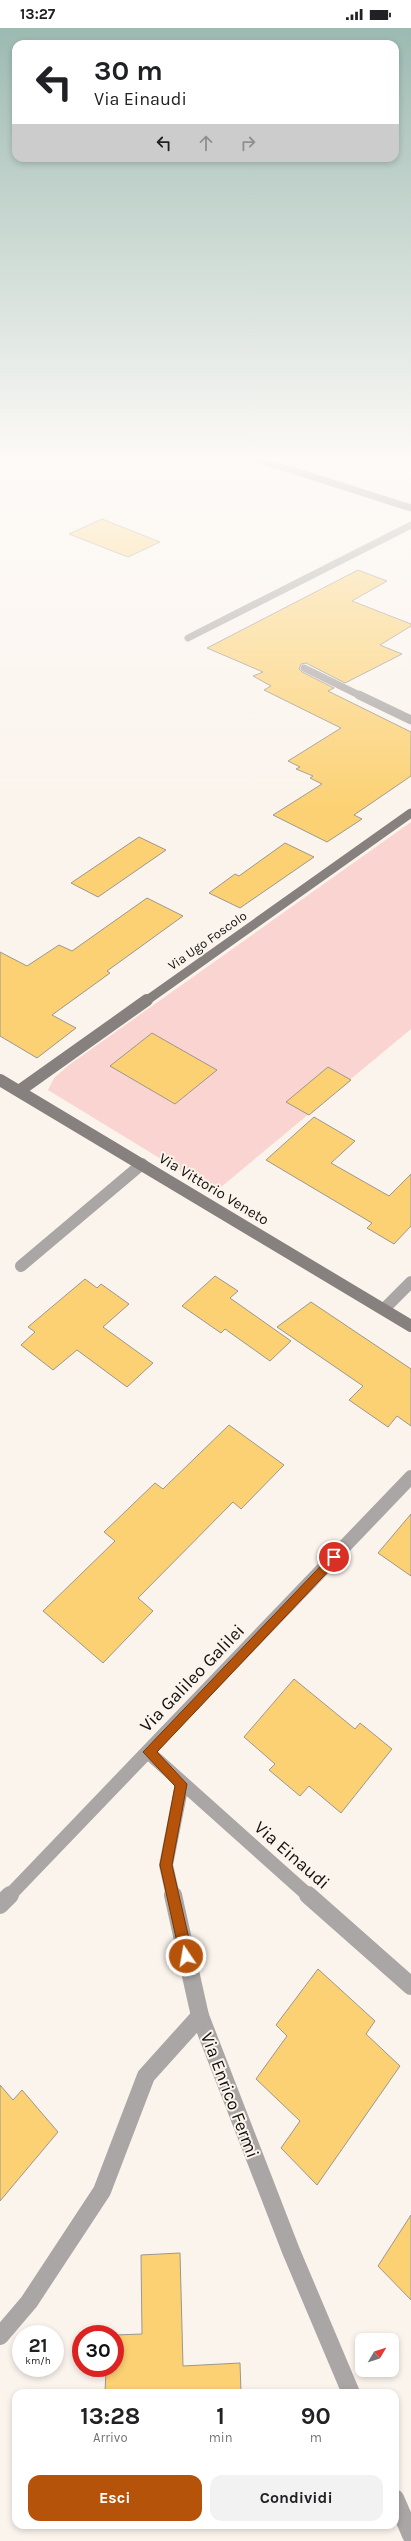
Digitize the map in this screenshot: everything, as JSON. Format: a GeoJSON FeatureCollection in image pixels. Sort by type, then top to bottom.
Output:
{"type":"FeatureCollection","features":[{"type":"Feature","properties":{"kind":"main road","name":"Via Ugo Foscolo"},"geometry":{"type":"LineString","coordinates":[[19,1090],[411,813]]}},
{"type":"Feature","properties":{"kind":"main road","name":"Via Vittorio Veneto"},"geometry":{"type":"LineString","coordinates":[[0,1080],[411,1326]]}},
{"type":"Feature","properties":{"kind":"street"},"geometry":{"type":"LineString","coordinates":[[188,638],[312,575]]}},
{"type":"Feature","properties":{"kind":"street"},"geometry":{"type":"LineString","coordinates":[[304,668],[411,720]]}},
{"type":"Feature","properties":{"kind":"street"},"geometry":{"type":"LineString","coordinates":[[21,1266],[142,1164]]}},
{"type":"Feature","properties":{"kind":"street"},"geometry":{"type":"LineString","coordinates":[[384,1309],[411,1282]]}},
{"type":"Feature","properties":{"kind":"street","name":"Via Galileo Galilei"},"geometry":{"type":"LineString","coordinates":[[0,1905],[411,1477]]}},
{"type":"Feature","properties":{"kind":"street","name":"Via Einaudi"},"geometry":{"type":"LineString","coordinates":[[148,1752],[182,1784],[411,1986]]}},
{"type":"Feature","properties":{"kind":"street","name":"Via Enrico Fermi"},"geometry":{"type":"LineString","coordinates":[[182,1784],[166,1865],[200,2016],[291,2251],[349,2389]]}},
{"type":"Feature","properties":{"kind":"street"},"geometry":{"type":"LineString","coordinates":[[0,2336],[30,2302],[102,2191],[146,2076],[200,2016]]}},
{"type":"Feature","properties":{"kind":"street"},"geometry":{"type":"LineString","coordinates":[[399,2508],[411,2536]]}},
{"type":"Feature","properties":{"kind":"shaded area"},"geometry":{"type":"Polygon","coordinates":[[[411,822],[411,1029],[215,1192],[48,1090],[54,1078],[69,1065],[411,822]]]}},
{"type":"Feature","properties":{"kind":"building"},"geometry":{"type":"Polygon","coordinates":[[[348,575],[372,575],[387,581],[352,601],[411,624],[411,626],[380,645],[402,654],[345,683],[306,663],[301,664],[299,669],[302,672],[334,688],[328,691],[411,732],[411,776],[354,815],[362,819],[327,842],[273,815],[322,784],[310,778],[313,776],[296,769],[300,767],[288,761],[341,728],[264,690],[271,686],[253,676],[263,672],[207,648],[348,575]]]}},
{"type":"Feature","properties":{"kind":"building"},"geometry":{"type":"Polygon","coordinates":[[[139,837],[166,850],[98,897],[71,883],[139,837]]]}},
{"type":"Feature","properties":{"kind":"building"},"geometry":{"type":"Polygon","coordinates":[[[285,843],[314,857],[240,908],[209,893],[235,874],[239,876],[285,843]]]}},
{"type":"Feature","properties":{"kind":"building"},"geometry":{"type":"Polygon","coordinates":[[[147,898],[183,916],[107,971],[110,973],[52,1015],[76,1028],[37,1058],[0,1036],[0,952],[27,966],[59,945],[72,951],[147,898]]]}},
{"type":"Feature","properties":{"kind":"building"},"geometry":{"type":"Polygon","coordinates":[[[152,1033],[217,1070],[175,1104],[110,1066],[152,1033]]]}},
{"type":"Feature","properties":{"kind":"building"},"geometry":{"type":"Polygon","coordinates":[[[328,1067],[351,1080],[309,1115],[286,1102],[328,1067]]]}},
{"type":"Feature","properties":{"kind":"building"},"geometry":{"type":"Polygon","coordinates":[[[314,1117],[355,1141],[331,1163],[389,1196],[411,1174],[411,1226],[394,1244],[367,1228],[372,1223],[266,1160],[314,1117]]]}},
{"type":"Feature","properties":{"kind":"building"},"geometry":{"type":"Polygon","coordinates":[[[215,1276],[238,1291],[230,1298],[291,1341],[270,1361],[225,1329],[221,1333],[182,1306],[215,1276]]]}},
{"type":"Feature","properties":{"kind":"building"},"geometry":{"type":"Polygon","coordinates":[[[85,1279],[97,1288],[101,1284],[129,1304],[103,1327],[153,1363],[127,1387],[77,1350],[53,1370],[21,1345],[35,1332],[28,1327],[85,1279]]]}},
{"type":"Feature","properties":{"kind":"building"},"geometry":{"type":"Polygon","coordinates":[[[311,1302],[411,1369],[411,1426],[397,1416],[388,1427],[349,1400],[363,1386],[277,1327],[311,1302]]]}},
{"type":"Feature","properties":{"kind":"building"},"geometry":{"type":"Polygon","coordinates":[[[229,1425],[284,1465],[241,1509],[233,1502],[138,1598],[153,1611],[103,1663],[43,1611],[115,1541],[104,1532],[155,1483],[163,1489],[229,1425]]]}},
{"type":"Feature","properties":{"kind":"building"},"geometry":{"type":"Polygon","coordinates":[[[411,1514],[411,1576],[378,1553],[411,1514]]]}},
{"type":"Feature","properties":{"kind":"building"},"geometry":{"type":"Polygon","coordinates":[[[294,1679],[355,1729],[360,1723],[392,1749],[341,1813],[309,1786],[300,1796],[269,1770],[275,1764],[244,1737],[294,1679]]]}},
{"type":"Feature","properties":{"kind":"building"},"geometry":{"type":"Polygon","coordinates":[[[318,1969],[375,2021],[366,2034],[400,2066],[317,2185],[281,2148],[300,2121],[256,2079],[287,2036],[276,2025],[318,1969]]]}},
{"type":"Feature","properties":{"kind":"building"},"geometry":{"type":"Polygon","coordinates":[[[0,2085],[13,2100],[22,2090],[58,2132],[0,2201],[0,2085]]]}},
{"type":"Feature","properties":{"kind":"building"},"geometry":{"type":"Polygon","coordinates":[[[411,2215],[411,2300],[378,2266],[411,2215]]]}},
{"type":"Feature","properties":{"kind":"building"},"geometry":{"type":"Polygon","coordinates":[[[180,2253],[183,2366],[240,2363],[241,2389],[105,2389],[106,2377],[124,2377],[124,2335],[142,2334],[141,2255],[180,2253]]]}},
{"type":"Feature","properties":{"kind":"route"},"geometry":{"type":"LineString","coordinates":[[186,1956],[166,1865],[182,1784],[148,1752],[334,1557]]}}]}
